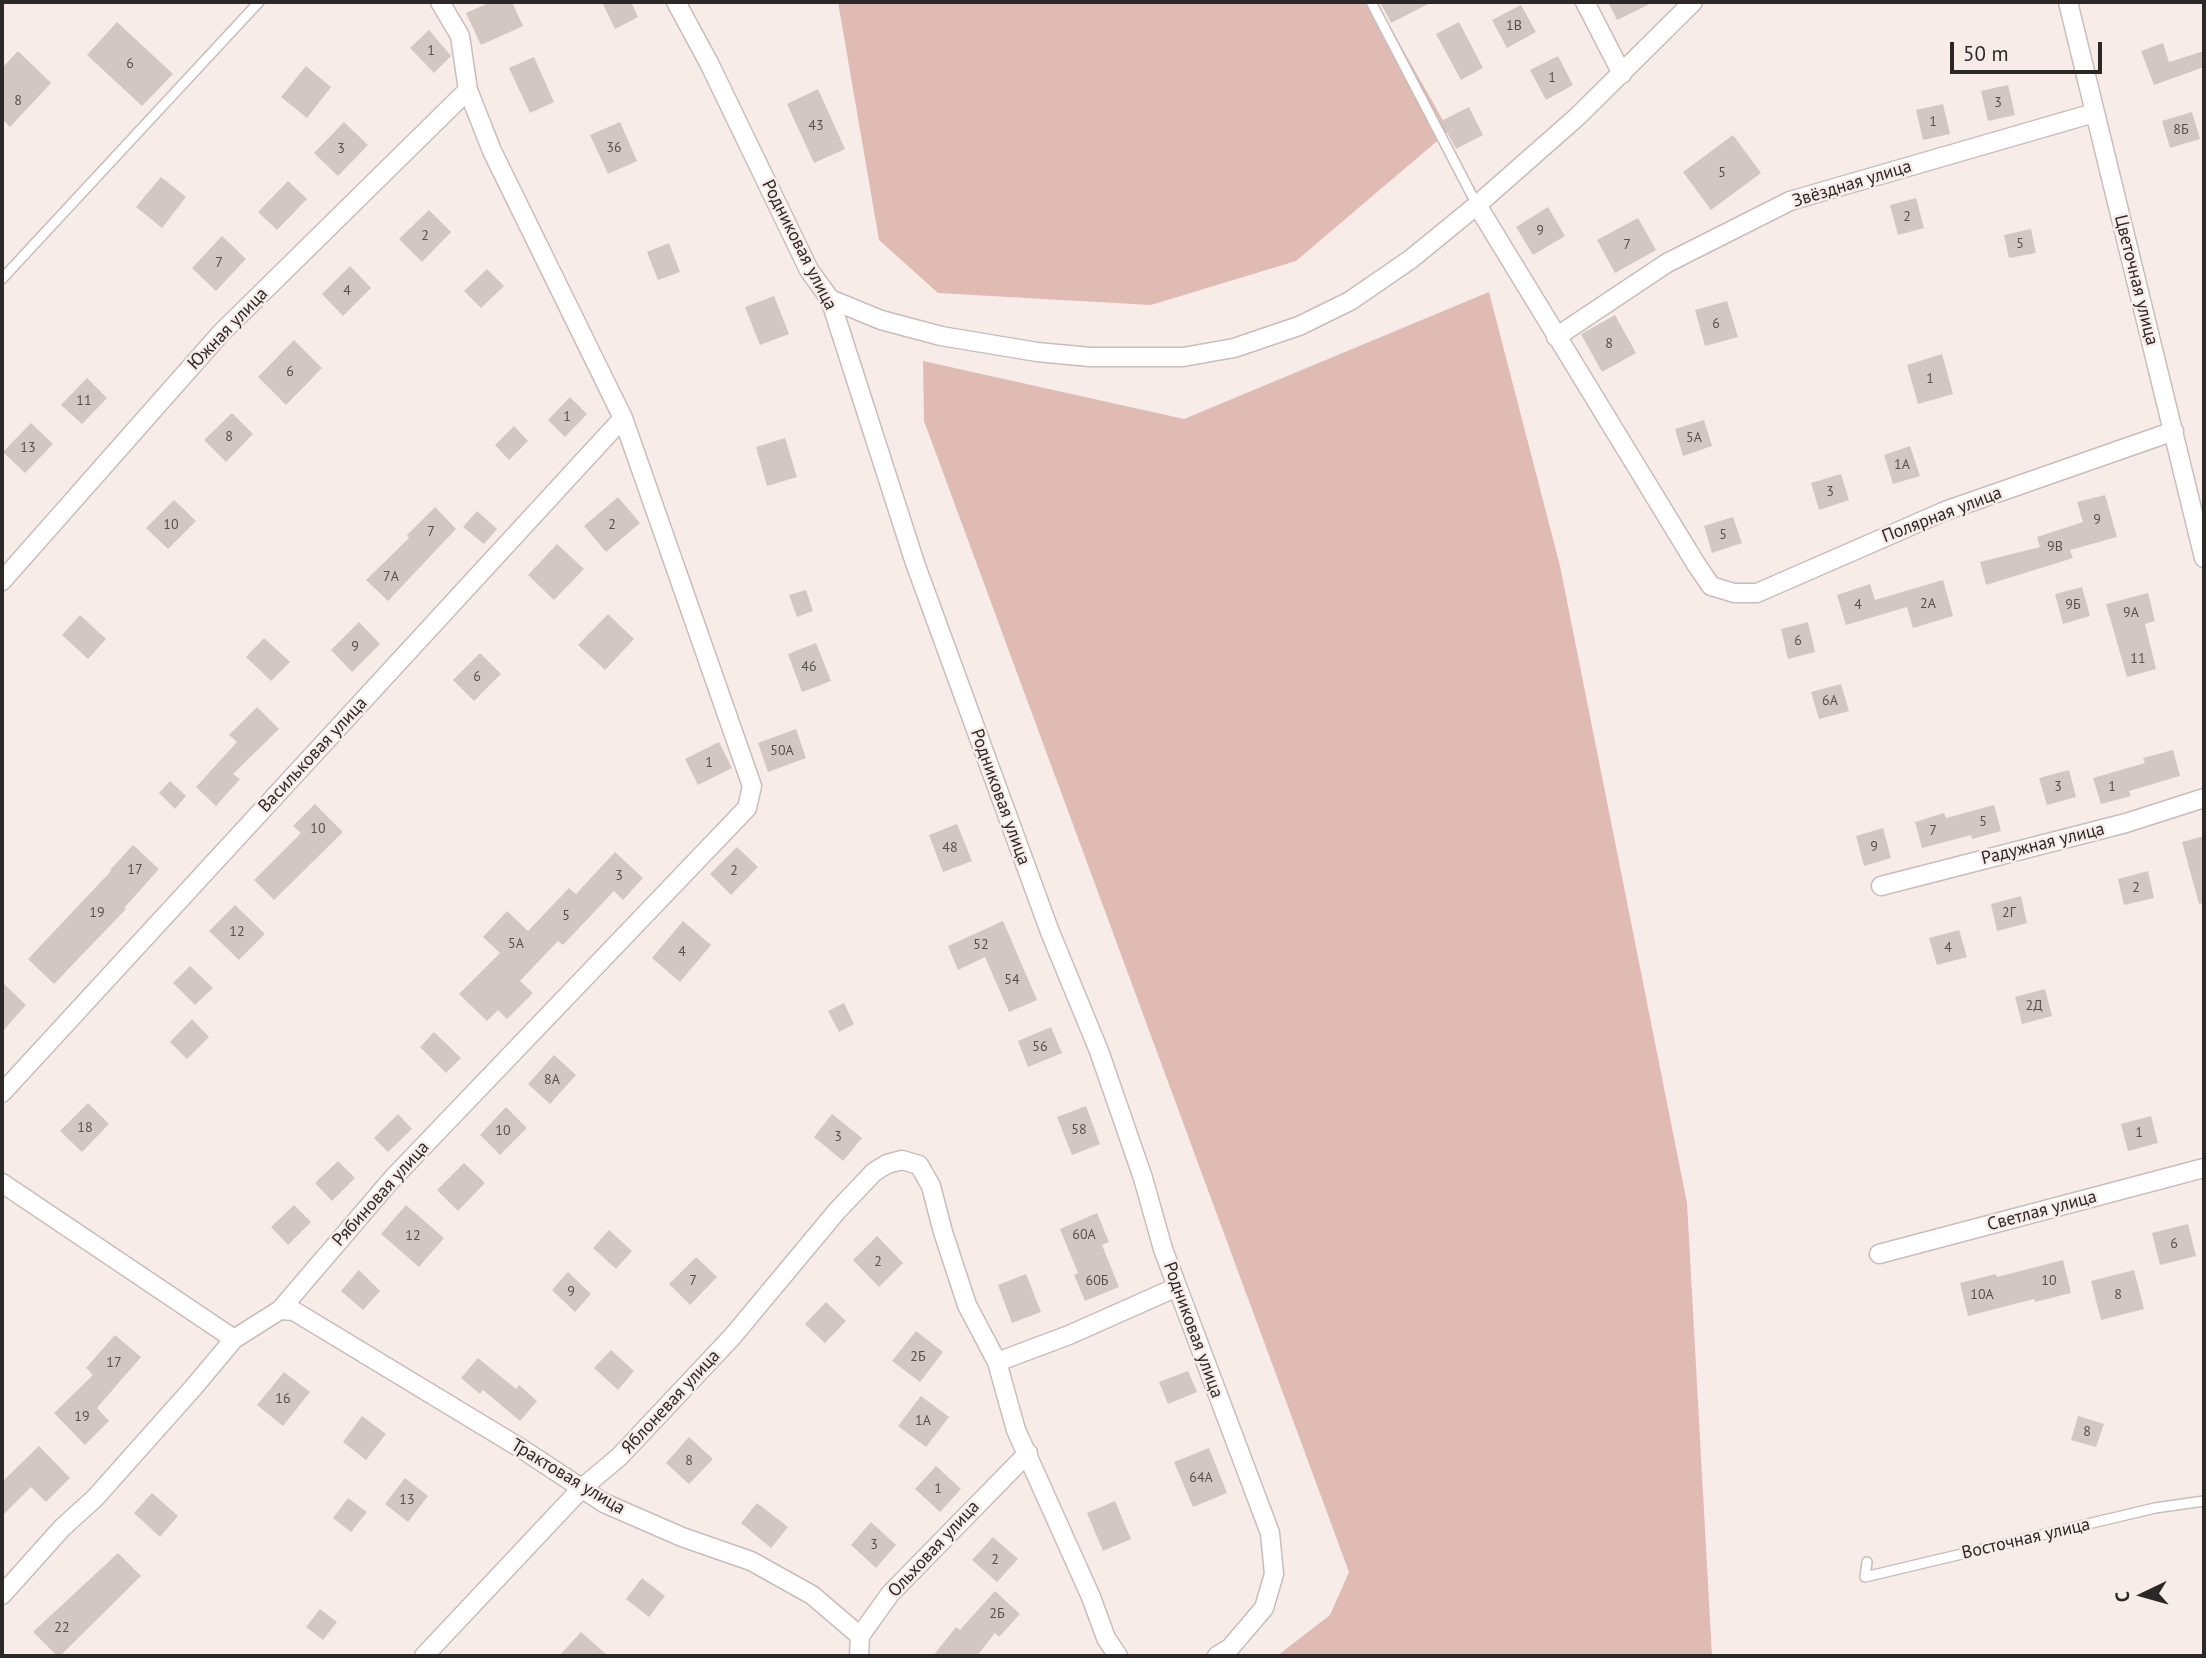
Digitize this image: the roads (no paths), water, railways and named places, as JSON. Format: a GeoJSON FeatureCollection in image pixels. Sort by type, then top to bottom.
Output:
{"type":"FeatureCollection","features":[{"type":"Feature","properties":{"kind":"street"},"geometry":{"type":"LineString","coordinates":[[440,2],[460,36],[468,90],[492,151],[624,418]]}},
{"type":"Feature","properties":{"kind":"street","name":"Родниковая улица"},"geometry":{"type":"LineString","coordinates":[[677,2],[709,62],[809,270],[830,299],[915,563],[1050,933],[1099,1051],[1143,1178],[1163,1250],[1270,1533],[1274,1574],[1264,1608],[1230,1648],[1217,1656]]}},
{"type":"Feature","properties":{"kind":"street"},"geometry":{"type":"LineString","coordinates":[[1585,2],[1622,74]]}},
{"type":"Feature","properties":{"kind":"street"},"geometry":{"type":"LineString","coordinates":[[830,299],[881,320],[917,329],[1023,349],[1090,357],[1184,357],[1234,348],[1299,326],[1350,301],[1411,259],[1477,205],[1622,74],[1693,2]]}},
{"type":"Feature","properties":{"kind":"street","name":"Цветочная улица"},"geometry":{"type":"LineString","coordinates":[[2068,2],[2204,558]]}},
{"type":"Feature","properties":{"kind":"street","name":"Южная улица"},"geometry":{"type":"LineString","coordinates":[[2,581],[221,333],[468,90]]}},
{"type":"Feature","properties":{"kind":"street","name":"Звёздная улица"},"geometry":{"type":"LineString","coordinates":[[1556,337],[1667,263],[1790,201],[2094,113]]}},
{"type":"Feature","properties":{"kind":"street"},"geometry":{"type":"LineString","coordinates":[[1477,205],[1556,337]]}},
{"type":"Feature","properties":{"kind":"street","name":"Полярная улица"},"geometry":{"type":"LineString","coordinates":[[1556,337],[1711,586],[1734,593],[1758,593],[1945,511],[2174,431]]}},
{"type":"Feature","properties":{"kind":"street","name":"Рябиновая улица"},"geometry":{"type":"LineString","coordinates":[[2,1595],[62,1528],[104,1488],[234,1339],[280,1310],[392,1179],[747,808],[752,786],[624,418]]}},
{"type":"Feature","properties":{"kind":"street","name":"Васильковая улица"},"geometry":{"type":"LineString","coordinates":[[2,1093],[624,418]]}},
{"type":"Feature","properties":{"kind":"street","name":"Радужная улица"},"geometry":{"type":"LineString","coordinates":[[1881,886],[2126,823],[2204,798]]}},
{"type":"Feature","properties":{"kind":"street","name":"Яблоневая улица"},"geometry":{"type":"LineString","coordinates":[[424,1656],[582,1488],[619,1457],[732,1337],[837,1211],[874,1172],[887,1164],[902,1160],[919,1165],[931,1186],[967,1305],[997,1362]]}},
{"type":"Feature","properties":{"kind":"street","name":"Светлая улица"},"geometry":{"type":"LineString","coordinates":[[1879,1254],[2204,1168]]}},
{"type":"Feature","properties":{"kind":"street"},"geometry":{"type":"LineString","coordinates":[[2,1183],[234,1339]]}},
{"type":"Feature","properties":{"kind":"street"},"geometry":{"type":"LineString","coordinates":[[1118,1656],[1105,1638],[1091,1597],[1016,1430],[997,1362],[1069,1335],[1178,1287]]}},
{"type":"Feature","properties":{"kind":"street","name":"Трактовая улица"},"geometry":{"type":"LineString","coordinates":[[280,1310],[294,1311],[604,1503],[671,1532],[751,1561],[812,1595],[860,1636]]}},
{"type":"Feature","properties":{"kind":"street","name":"Ольховая улица"},"geometry":{"type":"LineString","coordinates":[[860,1636],[890,1594],[1027,1453]]}},
{"type":"Feature","properties":{"kind":"street"},"geometry":{"type":"LineString","coordinates":[[859,1656],[860,1636]]}},
{"type":"Feature","properties":{"kind":"lane"},"geometry":{"type":"LineString","coordinates":[[2,279],[259,2]]}},
{"type":"Feature","properties":{"kind":"lane"},"geometry":{"type":"LineString","coordinates":[[1371,2],[1477,205]]}},
{"type":"Feature","properties":{"kind":"lane","name":"Восточная улица"},"geometry":{"type":"LineString","coordinates":[[1867,1562],[1865,1577],[2155,1508],[2204,1501]]}}]}
